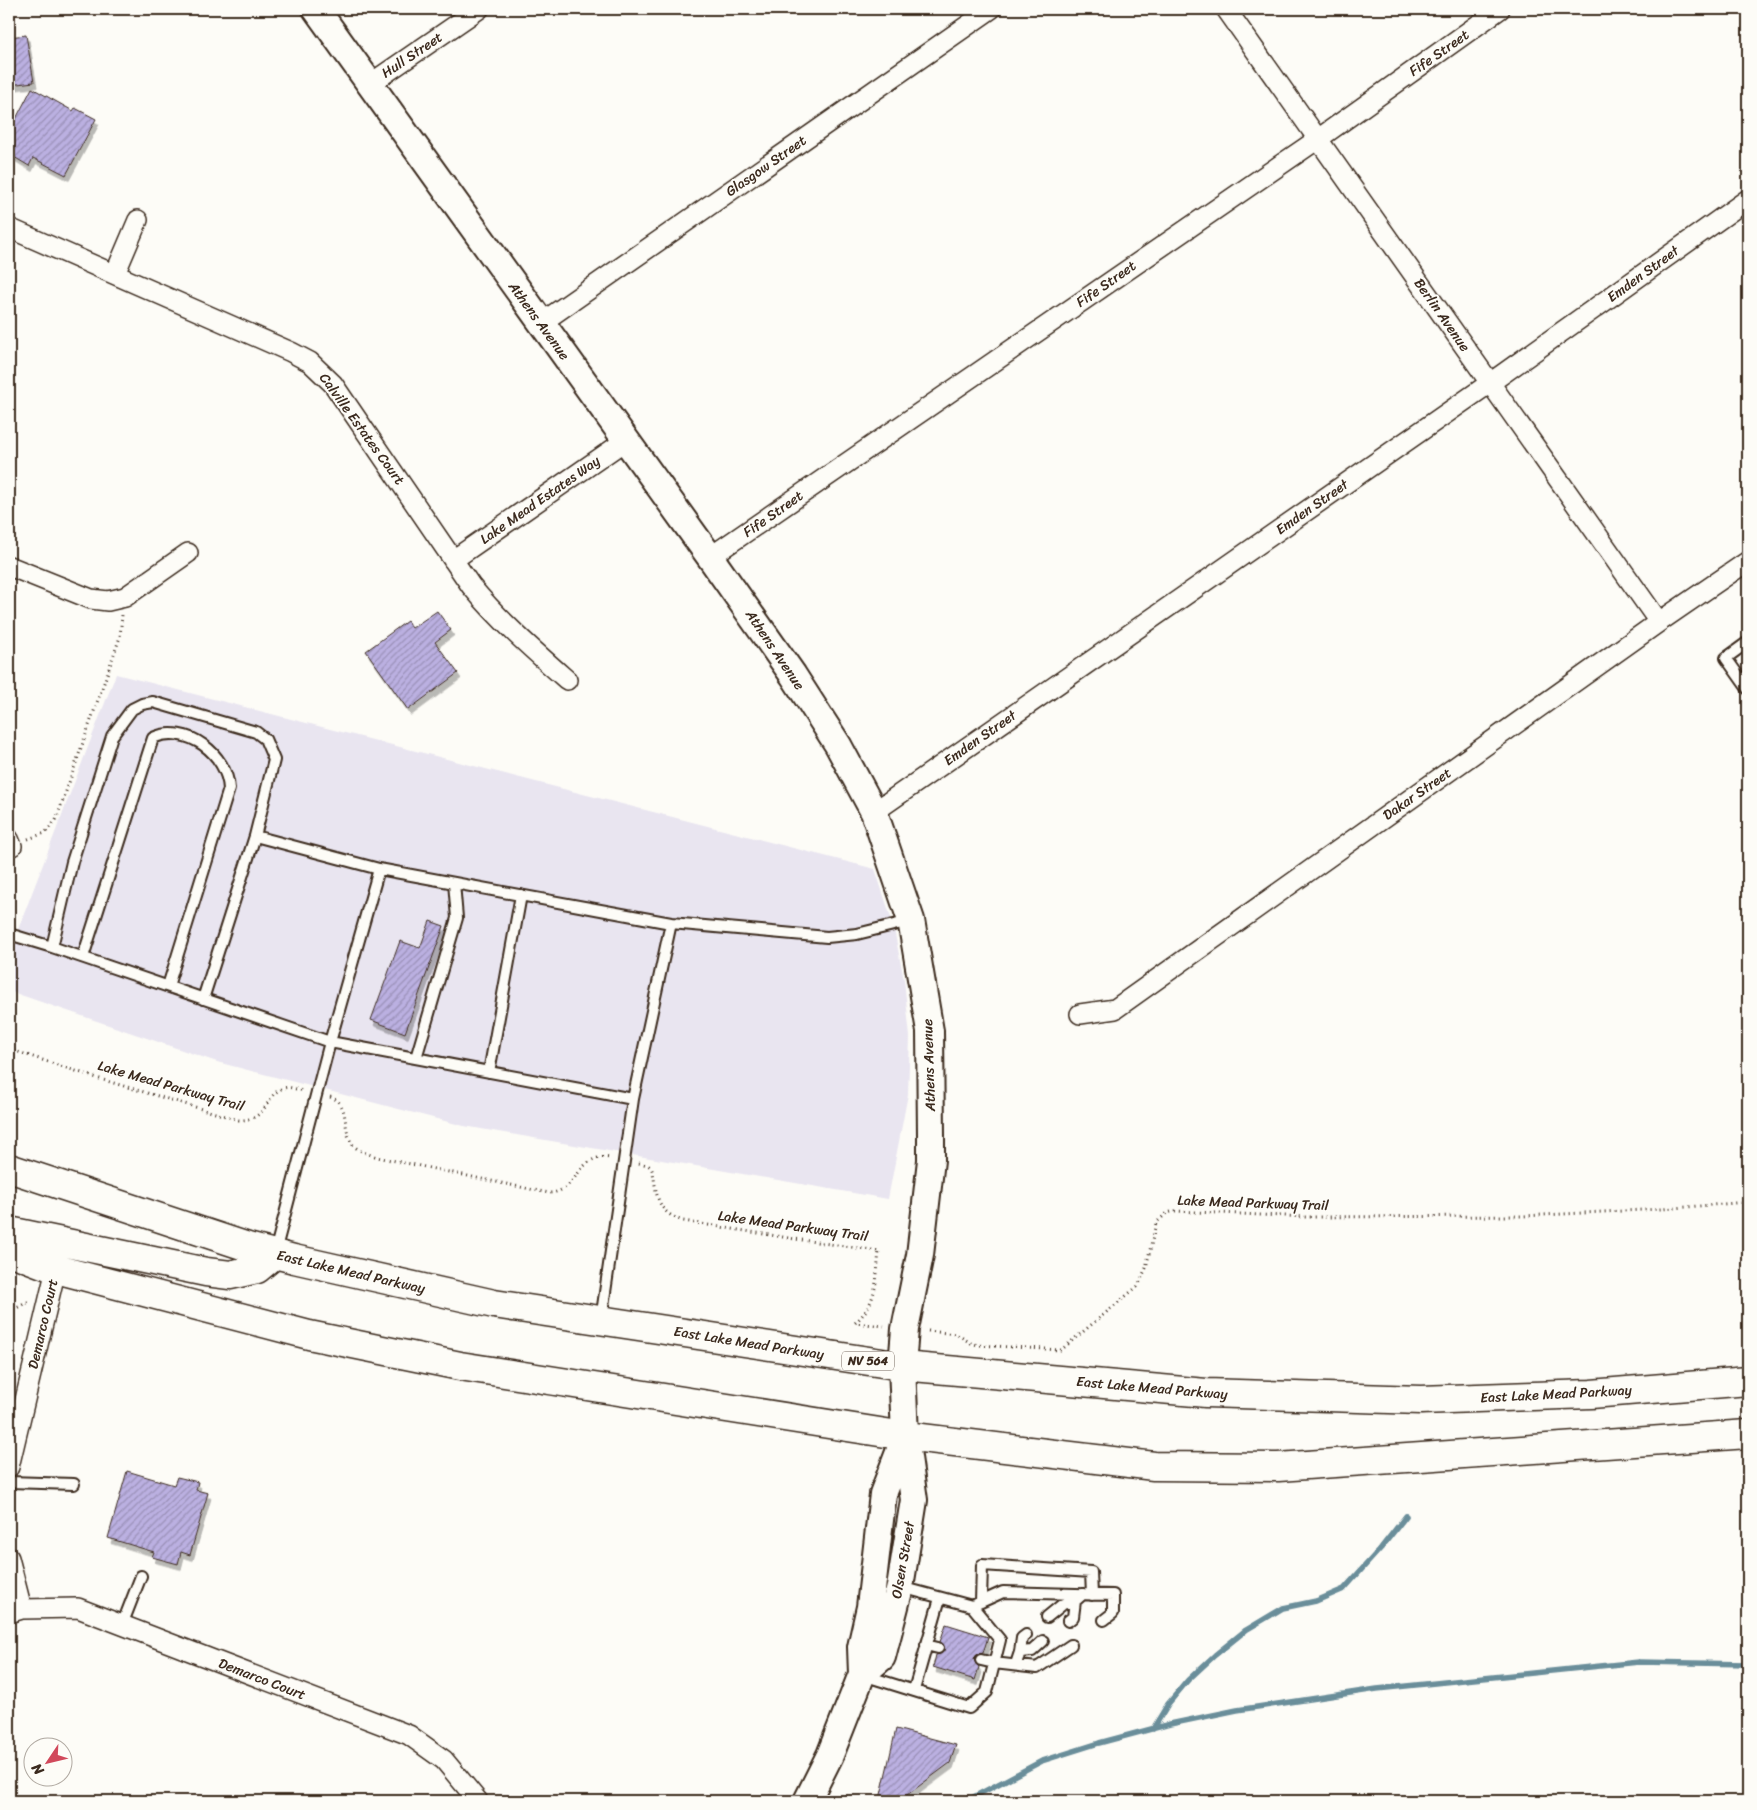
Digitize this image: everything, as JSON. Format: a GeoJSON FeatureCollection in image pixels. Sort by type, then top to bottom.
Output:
{"type":"FeatureCollection","features":[{"type":"Feature","properties":{"kind":"main road","name":"East Lake Mead Parkway"},"geometry":{"type":"LineString","coordinates":[[9,1168],[275,1254],[494,1304],[902,1366],[1206,1393],[1422,1400],[1591,1394],[1748,1381]]}},
{"type":"Feature","properties":{"kind":"main road"},"geometry":{"type":"LineString","coordinates":[[9,1231],[206,1272],[230,1275],[257,1269],[275,1254]]}},
{"type":"Feature","properties":{"kind":"main road"},"geometry":{"type":"LineString","coordinates":[[9,1251],[56,1269],[309,1335],[460,1366],[905,1436],[1154,1466],[1278,1467],[1748,1434]]}},
{"type":"Feature","properties":{"kind":"street","name":"Athens Avenue"},"geometry":{"type":"LineString","coordinates":[[316,9],[793,675],[838,745],[874,812],[911,920],[930,1030],[931,1160],[920,1255],[906,1328],[902,1366],[904,1401]]}},
{"type":"Feature","properties":{"kind":"street","name":"Hull Street"},"geometry":{"type":"LineString","coordinates":[[370,84],[479,9]]}},
{"type":"Feature","properties":{"kind":"street","name":"Glasgow Street"},"geometry":{"type":"LineString","coordinates":[[541,323],[990,9]]}},
{"type":"Feature","properties":{"kind":"street","name":"Berlin Avenue"},"geometry":{"type":"LineString","coordinates":[[1226,9],[1658,622]]}},
{"type":"Feature","properties":{"kind":"street","name":"Fife Street"},"geometry":{"type":"LineString","coordinates":[[710,557],[1318,139],[1500,9]]}},
{"type":"Feature","properties":{"kind":"street","name":"Emden Street"},"geometry":{"type":"LineString","coordinates":[[874,812],[1490,383],[1748,199]]}},
{"type":"Feature","properties":{"kind":"street"},"geometry":{"type":"LineString","coordinates":[[115,274],[138,220]]}},
{"type":"Feature","properties":{"kind":"street","name":"Calville Estates Court"},"geometry":{"type":"LineString","coordinates":[[9,228],[291,352],[319,368],[334,384],[471,586],[514,633],[566,680]]}},
{"type":"Feature","properties":{"kind":"street","name":"Lake Mead Estates Way"},"geometry":{"type":"LineString","coordinates":[[453,560],[626,440]]}},
{"type":"Feature","properties":{"kind":"street"},"geometry":{"type":"LineString","coordinates":[[9,566],[91,599],[108,601],[125,598],[188,553]]}},
{"type":"Feature","properties":{"kind":"street","name":"Dakar Street"},"geometry":{"type":"LineString","coordinates":[[1080,1014],[1115,1009],[1658,622],[1748,561]]}},
{"type":"Feature","properties":{"kind":"street","name":"Demarco Court"},"geometry":{"type":"LineString","coordinates":[[9,1467],[56,1269]]}},
{"type":"Feature","properties":{"kind":"street","name":"Olsen Street"},"geometry":{"type":"LineString","coordinates":[[862,1674],[882,1657],[900,1587],[914,1500],[905,1436],[904,1401]]}},
{"type":"Feature","properties":{"kind":"street","name":"Olsen Street"},"geometry":{"type":"LineString","coordinates":[[807,1801],[830,1755],[862,1674],[861,1647],[870,1607],[883,1494],[905,1436]]}},
{"type":"Feature","properties":{"kind":"street","name":"Demarco Court"},"geometry":{"type":"LineString","coordinates":[[9,1558],[15,1611],[78,1608],[409,1735],[444,1760],[478,1801]]}},
{"type":"Feature","properties":{"kind":"lane"},"geometry":{"type":"LineString","coordinates":[[1748,642],[1726,658],[1748,689]]}},
{"type":"Feature","properties":{"kind":"lane"},"geometry":{"type":"LineString","coordinates":[[52,947],[72,862],[112,736],[132,709],[142,704],[153,702],[256,732],[266,740],[274,760],[255,836],[203,998]]}},
{"type":"Feature","properties":{"kind":"lane"},"geometry":{"type":"LineString","coordinates":[[83,958],[153,738],[163,734],[176,734],[210,749],[221,763],[228,778],[229,789],[168,986]]}},
{"type":"Feature","properties":{"kind":"lane"},"geometry":{"type":"LineString","coordinates":[[255,836],[378,869],[670,923],[826,937],[857,934],[911,920]]}},
{"type":"Feature","properties":{"kind":"lane"},"geometry":{"type":"LineString","coordinates":[[275,1254],[316,1094],[378,869]]}},
{"type":"Feature","properties":{"kind":"lane"},"geometry":{"type":"LineString","coordinates":[[416,1058],[458,918],[454,883]]}},
{"type":"Feature","properties":{"kind":"lane"},"geometry":{"type":"LineString","coordinates":[[488,1072],[522,895]]}},
{"type":"Feature","properties":{"kind":"lane"},"geometry":{"type":"LineString","coordinates":[[601,1321],[633,1098],[670,923]]}},
{"type":"Feature","properties":{"kind":"lane"},"geometry":{"type":"LineString","coordinates":[[9,934],[330,1042],[633,1098]]}},
{"type":"Feature","properties":{"kind":"lane"},"geometry":{"type":"LineString","coordinates":[[9,1482],[74,1484]]}},
{"type":"Feature","properties":{"kind":"lane"},"geometry":{"type":"LineString","coordinates":[[862,1674],[969,1708],[987,1692],[1000,1640],[976,1604],[982,1565],[1091,1572],[1087,1594],[1075,1602],[1063,1604],[1047,1617]]}},
{"type":"Feature","properties":{"kind":"lane"},"geometry":{"type":"LineString","coordinates":[[122,1625],[141,1576]]}},
{"type":"Feature","properties":{"kind":"lane"},"geometry":{"type":"LineString","coordinates":[[900,1587],[940,1598],[976,1604],[1003,1592],[1113,1595],[1113,1613],[1104,1620]]}},
{"type":"Feature","properties":{"kind":"lane"},"geometry":{"type":"LineString","coordinates":[[914,1690],[940,1598]]}},
{"type":"Feature","properties":{"kind":"lane"},"geometry":{"type":"LineString","coordinates":[[1068,1621],[1072,1617],[1075,1602]]}},
{"type":"Feature","properties":{"kind":"lane"},"geometry":{"type":"LineString","coordinates":[[1016,1664],[1022,1638],[1026,1635]]}},
{"type":"Feature","properties":{"kind":"lane"},"geometry":{"type":"LineString","coordinates":[[1020,1652],[1032,1651],[1043,1641]]}},
{"type":"Feature","properties":{"kind":"lane"},"geometry":{"type":"LineString","coordinates":[[926,1645],[938,1648]]}},
{"type":"Feature","properties":{"kind":"lane"},"geometry":{"type":"LineString","coordinates":[[981,1660],[1037,1668],[1071,1645]]}},
{"type":"Feature","properties":{"kind":"path"},"geometry":{"type":"LineString","coordinates":[[10,842],[45,832],[56,820],[120,637],[125,598]]}},
{"type":"Feature","properties":{"kind":"path","name":"Lake Mead Parkway Trail"},"geometry":{"type":"LineString","coordinates":[[9,1049],[100,1079],[239,1120],[257,1116],[282,1088],[336,1098],[341,1103],[349,1138],[354,1146],[364,1152],[386,1159],[549,1193],[562,1191],[596,1157],[603,1156],[645,1165],[652,1169],[658,1199],[666,1212],[674,1218],[795,1239],[880,1250],[873,1300],[864,1314],[854,1323],[956,1334],[978,1345],[1061,1350],[1138,1286],[1146,1268],[1156,1223],[1167,1213],[1175,1211],[1305,1217],[1523,1216],[1662,1209],[1748,1202]]}},
{"type":"Feature","properties":{"kind":"shaded area"},"geometry":{"type":"Polygon","coordinates":[[[116,674],[875,869],[893,924],[904,980],[910,1037],[908,1094],[888,1199],[464,1126],[217,1062],[9,991],[9,953],[116,674]]]}},
{"type":"Feature","properties":{"kind":"building"},"geometry":{"type":"Polygon","coordinates":[[[26,35],[34,82],[9,85],[9,37],[26,35]]]}},
{"type":"Feature","properties":{"kind":"building"},"geometry":{"type":"Polygon","coordinates":[[[32,88],[73,111],[75,108],[96,119],[66,175],[33,158],[29,166],[9,154],[9,132],[32,88]]]}},
{"type":"Feature","properties":{"kind":"building"},"geometry":{"type":"Polygon","coordinates":[[[437,611],[451,630],[435,642],[458,673],[408,710],[366,651],[407,621],[412,628],[437,611]]]}},
{"type":"Feature","properties":{"kind":"building"},"geometry":{"type":"Polygon","coordinates":[[[430,921],[444,926],[405,1033],[371,1020],[400,941],[420,948],[430,921]]]}},
{"type":"Feature","properties":{"kind":"building"},"geometry":{"type":"Polygon","coordinates":[[[127,1471],[174,1485],[177,1477],[198,1482],[196,1490],[208,1493],[190,1555],[181,1552],[178,1564],[152,1557],[154,1552],[108,1538],[127,1471]]]}},
{"type":"Feature","properties":{"kind":"building"},"geometry":{"type":"Polygon","coordinates":[[[946,1624],[988,1637],[983,1653],[974,1658],[979,1667],[975,1680],[933,1667],[936,1655],[944,1650],[944,1646],[940,1642],[946,1624]]]}},
{"type":"Feature","properties":{"kind":"building"},"geometry":{"type":"Polygon","coordinates":[[[896,1729],[956,1745],[950,1763],[899,1801],[888,1801],[880,1799],[896,1729]]]}},
{"type":"Feature","properties":{"kind":"waterway"},"geometry":{"type":"LineString","coordinates":[[1153,1729],[1168,1704],[1188,1680],[1215,1655],[1246,1630],[1283,1608],[1316,1601],[1344,1589],[1381,1548],[1406,1516]]}},
{"type":"Feature","properties":{"kind":"waterway"},"geometry":{"type":"LineString","coordinates":[[966,1801],[1042,1761],[1170,1724],[1237,1710],[1377,1689],[1639,1662],[1748,1664]]}}]}
